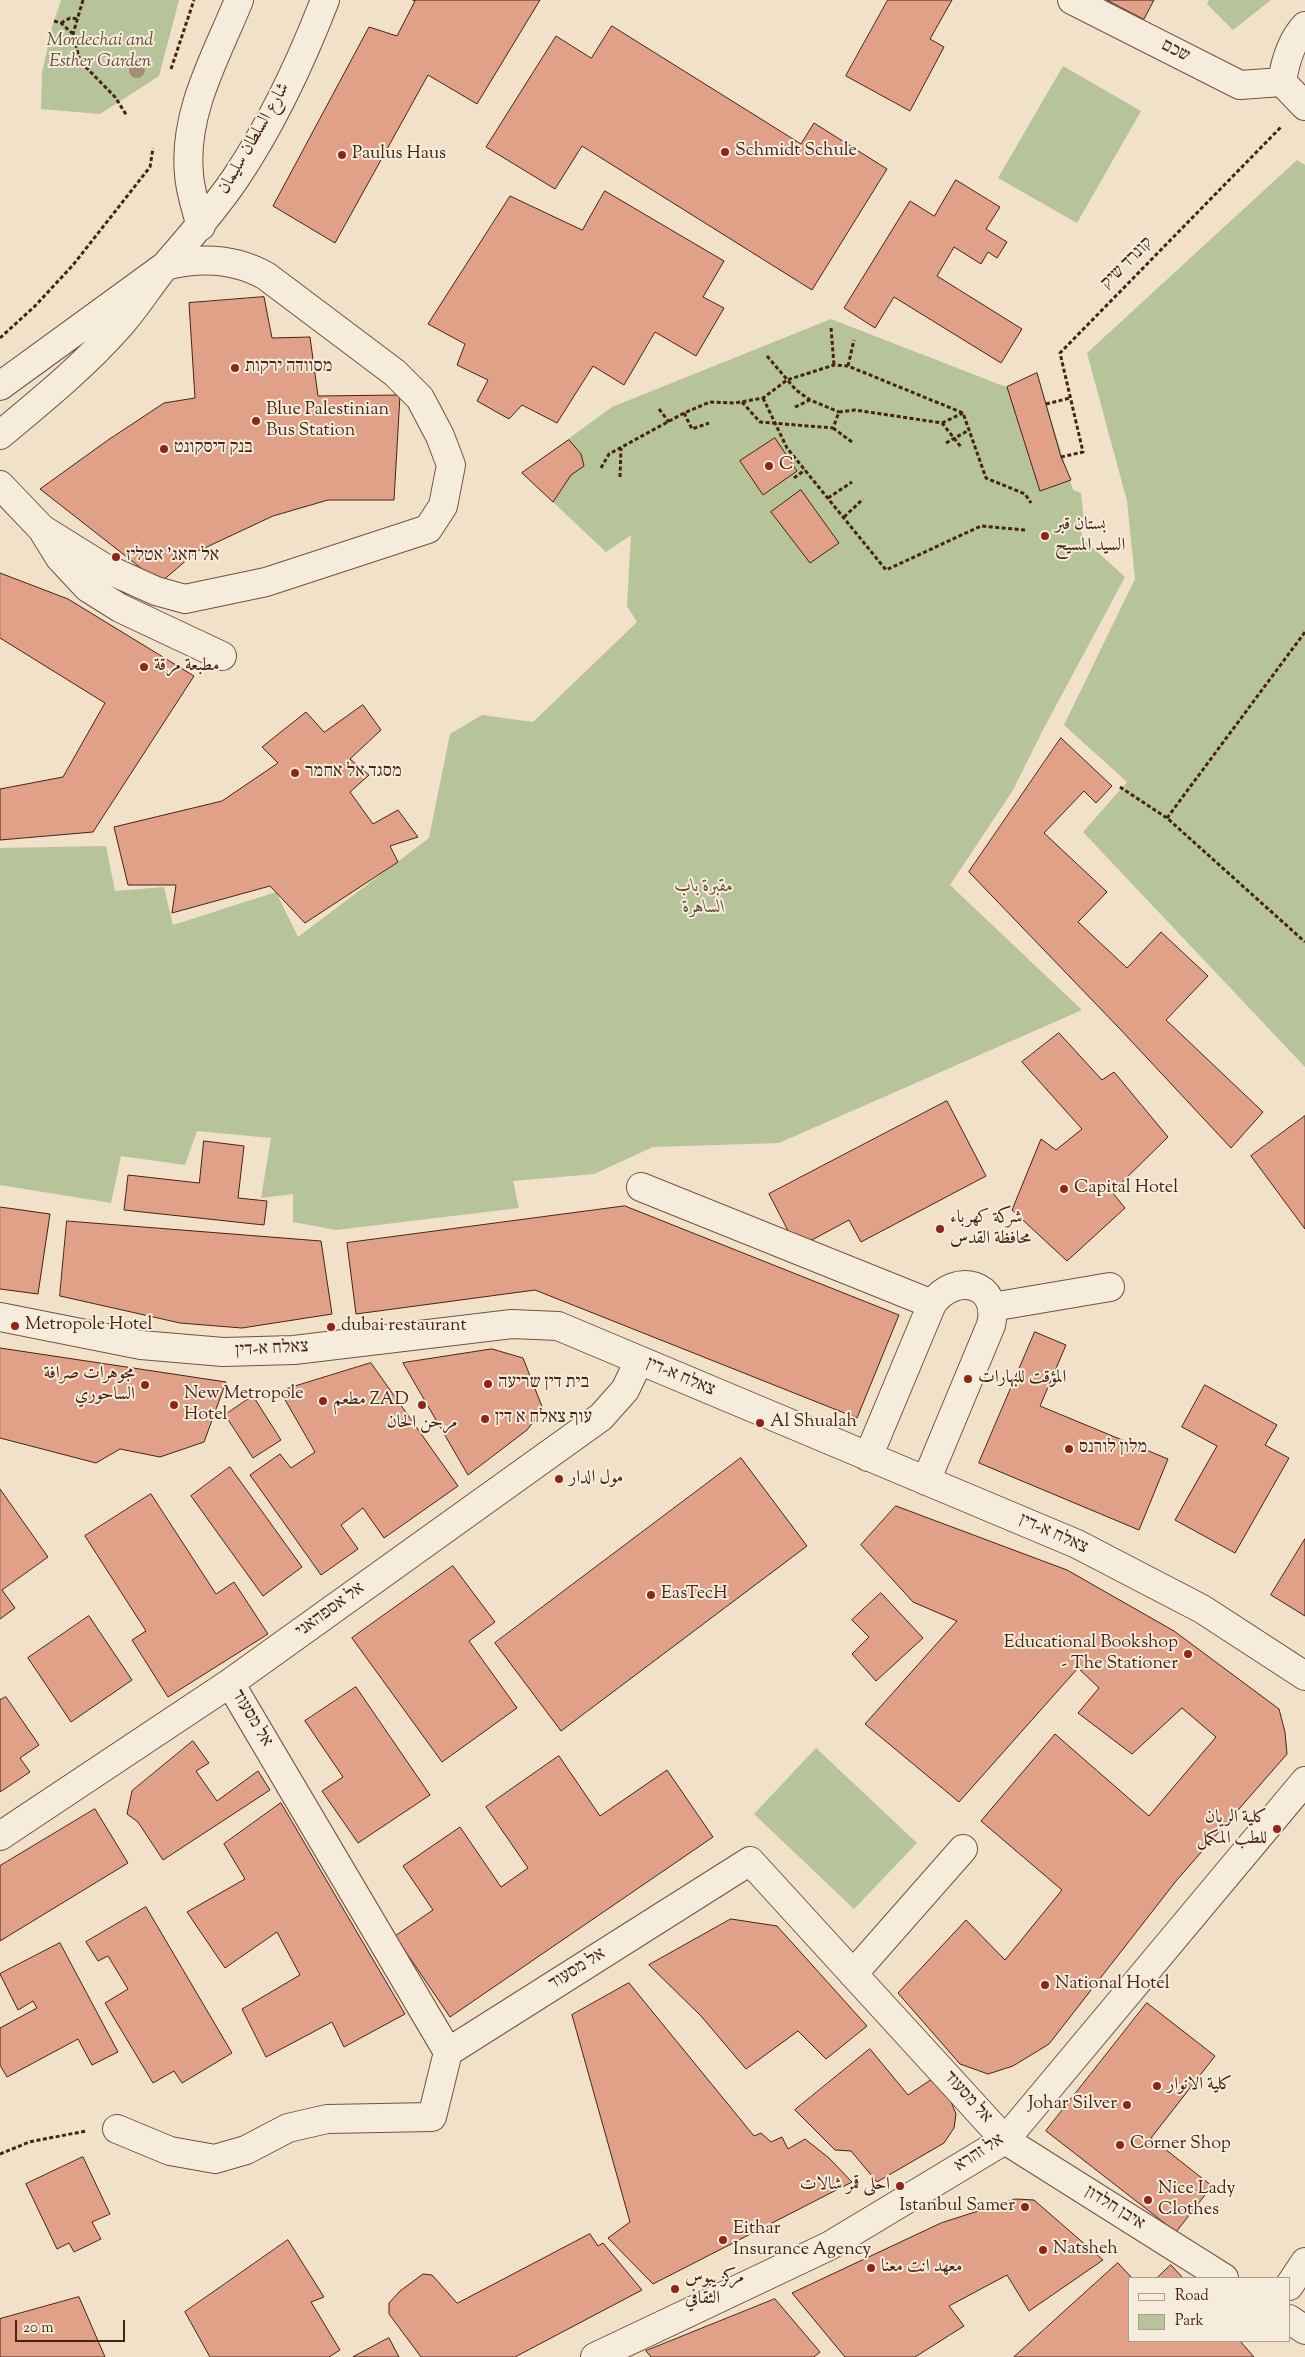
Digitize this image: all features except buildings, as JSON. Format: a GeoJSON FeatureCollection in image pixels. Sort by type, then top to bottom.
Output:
{"type":"FeatureCollection","features":[{"type":"Feature","properties":{"kind":"street"},"geometry":{"type":"LineString","coordinates":[[201,226],[189,174],[191,127],[207,76],[239,0]]}},
{"type":"Feature","properties":{"kind":"street","name":"شارع السلطان سليمان"},"geometry":{"type":"LineString","coordinates":[[0,435],[75,371],[99,347],[120,325],[165,266],[201,226],[235,180],[270,122],[325,0]]}},
{"type":"Feature","properties":{"kind":"street","name":"שכם"},"geometry":{"type":"LineString","coordinates":[[1072,0],[1240,85],[1282,82]]}},
{"type":"Feature","properties":{"kind":"street"},"geometry":{"type":"LineString","coordinates":[[1303,104],[1282,82],[1284,68],[1290,51],[1299,33],[1305,26]]}},
{"type":"Feature","properties":{"kind":"street"},"geometry":{"type":"LineString","coordinates":[[42,529],[103,567],[156,591],[186,599],[266,582],[428,529],[443,506],[451,465],[440,436],[420,398],[395,373],[254,269],[217,260],[196,259],[165,266]]}},
{"type":"Feature","properties":{"kind":"street","name":"شارع السلطان سليمان"},"geometry":{"type":"LineString","coordinates":[[0,386],[165,266]]}},
{"type":"Feature","properties":{"kind":"street"},"geometry":{"type":"LineString","coordinates":[[0,485],[42,529],[60,558],[88,588],[120,608],[222,656]]}},
{"type":"Feature","properties":{"kind":"street"},"geometry":{"type":"LineString","coordinates":[[641,1187],[932,1304]]}},
{"type":"Feature","properties":{"kind":"street"},"geometry":{"type":"LineString","coordinates":[[868,1457],[932,1304],[944,1290],[963,1284],[978,1288],[987,1296],[992,1308],[991,1325],[926,1481]]}},
{"type":"Feature","properties":{"kind":"street"},"geometry":{"type":"LineString","coordinates":[[992,1308],[1110,1287]]}},
{"type":"Feature","properties":{"kind":"street","name":"צאלח א-דין"},"geometry":{"type":"LineString","coordinates":[[0,1317],[141,1345],[223,1352],[294,1350],[512,1324],[558,1326],[1077,1544],[1202,1609],[1305,1676]]}},
{"type":"Feature","properties":{"kind":"street","name":"אל אספהאני"},"geometry":{"type":"LineString","coordinates":[[0,1836],[230,1683],[601,1417],[625,1390],[639,1361]]}},
{"type":"Feature","properties":{"kind":"street","name":"אל מסעוד"},"geometry":{"type":"LineString","coordinates":[[230,1683],[448,2052],[750,1861],[1005,2140]]}},
{"type":"Feature","properties":{"kind":"street","name":"אל זהרא"},"geometry":{"type":"LineString","coordinates":[[595,2357],[829,2246],[1005,2140],[1305,1781]]}},
{"type":"Feature","properties":{"kind":"street"},"geometry":{"type":"LineString","coordinates":[[852,1974],[963,1849]]}},
{"type":"Feature","properties":{"kind":"street"},"geometry":{"type":"LineString","coordinates":[[117,2129],[170,2150],[215,2159],[246,2150],[288,2128],[327,2119],[432,2117],[448,2052]]}},
{"type":"Feature","properties":{"kind":"street","name":"איבן חלדון"},"geometry":{"type":"LineString","coordinates":[[1005,2140],[1222,2277]]}},
{"type":"Feature","properties":{"kind":"street"},"geometry":{"type":"LineString","coordinates":[[1290,2284],[1305,2262]]}},
{"type":"Feature","properties":{"kind":"street"},"geometry":{"type":"LineString","coordinates":[[1290,2320],[1305,2330]]}},
{"type":"Feature","properties":{"kind":"path"},"geometry":{"type":"LineString","coordinates":[[73,34],[83,0]]}},
{"type":"Feature","properties":{"kind":"path"},"geometry":{"type":"LineString","coordinates":[[169,77],[194,0]]}},
{"type":"Feature","properties":{"kind":"path"},"geometry":{"type":"LineString","coordinates":[[61,23],[70,18],[78,19]]}},
{"type":"Feature","properties":{"kind":"path"},"geometry":{"type":"LineString","coordinates":[[54,21],[61,23],[73,34],[80,61],[114,98],[127,116]]}},
{"type":"Feature","properties":{"kind":"path","name":"קונרד שיק"},"geometry":{"type":"LineString","coordinates":[[1061,457],[1083,452],[1060,353],[1270,140],[1303,104]]}},
{"type":"Feature","properties":{"kind":"path"},"geometry":{"type":"LineString","coordinates":[[0,338],[35,306],[73,265],[150,168],[155,140]]}},
{"type":"Feature","properties":{"kind":"path"},"geometry":{"type":"LineString","coordinates":[[831,328],[834,365]]}},
{"type":"Feature","properties":{"kind":"path"},"geometry":{"type":"LineString","coordinates":[[848,366],[854,340]]}},
{"type":"Feature","properties":{"kind":"path"},"geometry":{"type":"LineString","coordinates":[[767,356],[796,390],[810,400],[839,412],[855,410],[942,424],[963,413]]}},
{"type":"Feature","properties":{"kind":"path"},"geometry":{"type":"LineString","coordinates":[[600,468],[609,454],[684,413],[710,402],[742,402],[763,398],[787,380],[834,365],[848,366],[963,413],[986,478],[1025,494],[1031,503]]}},
{"type":"Feature","properties":{"kind":"path"},"geometry":{"type":"LineString","coordinates":[[763,398],[787,448],[886,570],[981,526],[1025,530]]}},
{"type":"Feature","properties":{"kind":"path"},"geometry":{"type":"LineString","coordinates":[[1046,404],[1070,398]]}},
{"type":"Feature","properties":{"kind":"path"},"geometry":{"type":"LineString","coordinates":[[795,407],[810,400]]}},
{"type":"Feature","properties":{"kind":"path"},"geometry":{"type":"LineString","coordinates":[[742,402],[760,422],[833,428],[852,442]]}},
{"type":"Feature","properties":{"kind":"path"},"geometry":{"type":"LineString","coordinates":[[659,409],[669,422]]}},
{"type":"Feature","properties":{"kind":"path"},"geometry":{"type":"LineString","coordinates":[[833,428],[839,412]]}},
{"type":"Feature","properties":{"kind":"path"},"geometry":{"type":"LineString","coordinates":[[684,413],[692,429],[709,424]]}},
{"type":"Feature","properties":{"kind":"path"},"geometry":{"type":"LineString","coordinates":[[942,424],[961,447]]}},
{"type":"Feature","properties":{"kind":"path"},"geometry":{"type":"LineString","coordinates":[[946,443],[969,430]]}},
{"type":"Feature","properties":{"kind":"path"},"geometry":{"type":"LineString","coordinates":[[620,477],[621,448]]}},
{"type":"Feature","properties":{"kind":"path"},"geometry":{"type":"LineString","coordinates":[[794,478],[805,470]]}},
{"type":"Feature","properties":{"kind":"path"},"geometry":{"type":"LineString","coordinates":[[828,498],[852,482]]}},
{"type":"Feature","properties":{"kind":"path"},"geometry":{"type":"LineString","coordinates":[[844,517],[863,499]]}},
{"type":"Feature","properties":{"kind":"path"},"geometry":{"type":"LineString","coordinates":[[1167,818],[1305,632]]}},
{"type":"Feature","properties":{"kind":"path"},"geometry":{"type":"LineString","coordinates":[[1120,787],[1167,818],[1305,942]]}},
{"type":"Feature","properties":{"kind":"path"},"geometry":{"type":"LineString","coordinates":[[0,2154],[29,2142],[78,2132],[117,2129]]}},
{"type":"Feature","properties":{"kind":"green space","name":"Mordechai and Esther Garden"},"geometry":{"type":"Polygon","coordinates":[[[61,0],[179,0],[159,76],[100,114],[41,109],[42,73],[52,27],[61,0]]]}},
{"type":"Feature","properties":{"kind":"green space"},"geometry":{"type":"Polygon","coordinates":[[[1209,0],[1271,0],[1233,30],[1207,4],[1209,0]]]}},
{"type":"Feature","properties":{"kind":"green space"},"geometry":{"type":"Polygon","coordinates":[[[1063,66],[1141,111],[1077,223],[998,178],[1063,66]]]}},
{"type":"Feature","properties":{"kind":"green space"},"geometry":{"type":"Polygon","coordinates":[[[1297,160],[1305,165],[1305,1067],[1083,832],[1127,782],[1064,725],[1135,579],[1127,501],[1087,353],[1297,160]]]}},
{"type":"Feature","properties":{"kind":"green space","name":"مقبرة باب الساهرة"},"geometry":{"type":"Polygon","coordinates":[[[831,319],[1006,387],[1037,373],[1073,490],[1081,493],[1084,522],[1080,526],[1083,539],[1125,577],[1013,790],[950,885],[1082,1010],[779,1143],[653,1147],[594,1174],[513,1181],[519,1208],[336,1230],[293,1222],[293,1194],[261,1198],[271,1138],[197,1131],[185,1165],[121,1156],[111,1203],[0,1185],[0,848],[106,846],[115,891],[164,887],[173,925],[276,892],[298,937],[429,838],[450,734],[482,715],[533,722],[637,622],[627,606],[631,535],[606,552],[522,473],[612,407],[831,319]]]}},
{"type":"Feature","properties":{"kind":"green space"},"geometry":{"type":"Polygon","coordinates":[[[816,1748],[917,1843],[854,1909],[754,1814],[816,1748]]]}},
{"type":"Feature","properties":{"kind":"place","name":"Schmidt Schule"},"geometry":{"type":"Point","coordinates":[725,152]}},
{"type":"Feature","properties":{"kind":"place","name":"Paulus Haus"},"geometry":{"type":"Point","coordinates":[342,155]}},
{"type":"Feature","properties":{"kind":"place","name":"מסוודה ירקות"},"geometry":{"type":"Point","coordinates":[235,368]}},
{"type":"Feature","properties":{"kind":"place","name":"Blue Palestinian Bus Station"},"geometry":{"type":"Point","coordinates":[256,421]}},
{"type":"Feature","properties":{"kind":"place","name":"בנק דיסקונט"},"geometry":{"type":"Point","coordinates":[164,449]}},
{"type":"Feature","properties":{"kind":"place","name":"C"},"geometry":{"type":"Point","coordinates":[769,466]}},
{"type":"Feature","properties":{"kind":"place","name":"بستان قبر السيد المسيح"},"geometry":{"type":"Point","coordinates":[1045,536]}},
{"type":"Feature","properties":{"kind":"place","name":"אל חאג' אטליז"},"geometry":{"type":"Point","coordinates":[116,557]}},
{"type":"Feature","properties":{"kind":"place","name":"مطبعة مرقة"},"geometry":{"type":"Point","coordinates":[144,667]}},
{"type":"Feature","properties":{"kind":"place","name":"מסגד אל אחמר"},"geometry":{"type":"Point","coordinates":[295,773]}},
{"type":"Feature","properties":{"kind":"place","name":"Capital Hotel"},"geometry":{"type":"Point","coordinates":[1064,1189]}},
{"type":"Feature","properties":{"kind":"place","name":"شركة كهرباء محافظة القدس"},"geometry":{"type":"Point","coordinates":[940,1229]}},
{"type":"Feature","properties":{"kind":"place","name":"Metropole Hotel"},"geometry":{"type":"Point","coordinates":[15,1326]}},
{"type":"Feature","properties":{"kind":"place","name":"dubai restaurant"},"geometry":{"type":"Point","coordinates":[331,1327]}},
{"type":"Feature","properties":{"kind":"place","name":"المؤقت للبهارات"},"geometry":{"type":"Point","coordinates":[968,1379]}},
{"type":"Feature","properties":{"kind":"place","name":"בית דין שריעה"},"geometry":{"type":"Point","coordinates":[488,1384]}},
{"type":"Feature","properties":{"kind":"place","name":"مجوهرات صرافة الساحوري"},"geometry":{"type":"Point","coordinates":[145,1385]}},
{"type":"Feature","properties":{"kind":"place","name":"مطعم ZAD"},"geometry":{"type":"Point","coordinates":[323,1401]}},
{"type":"Feature","properties":{"kind":"place","name":"New Metropole Hotel"},"geometry":{"type":"Point","coordinates":[174,1405]}},
{"type":"Feature","properties":{"kind":"place","name":"مرحن الحان"},"geometry":{"type":"Point","coordinates":[422,1405]}},
{"type":"Feature","properties":{"kind":"place","name":"עוף צאלח א דין"},"geometry":{"type":"Point","coordinates":[485,1419]}},
{"type":"Feature","properties":{"kind":"place","name":"Al Shualah"},"geometry":{"type":"Point","coordinates":[760,1423]}},
{"type":"Feature","properties":{"kind":"place","name":"מלון לורנס"},"geometry":{"type":"Point","coordinates":[1069,1449]}},
{"type":"Feature","properties":{"kind":"place","name":"مول الدار"},"geometry":{"type":"Point","coordinates":[559,1479]}},
{"type":"Feature","properties":{"kind":"place","name":"EasTecH"},"geometry":{"type":"Point","coordinates":[651,1595]}},
{"type":"Feature","properties":{"kind":"place","name":"Educational Bookshop - The Stationer"},"geometry":{"type":"Point","coordinates":[1188,1654]}},
{"type":"Feature","properties":{"kind":"place","name":"كلية الريان للطب المكمل"},"geometry":{"type":"Point","coordinates":[1277,1829]}},
{"type":"Feature","properties":{"kind":"place","name":"National Hotel"},"geometry":{"type":"Point","coordinates":[1045,1985]}},
{"type":"Feature","properties":{"kind":"place","name":"كلية الانوار"},"geometry":{"type":"Point","coordinates":[1157,2086]}},
{"type":"Feature","properties":{"kind":"place","name":"Johar Silver"},"geometry":{"type":"Point","coordinates":[1127,2105]}},
{"type":"Feature","properties":{"kind":"place","name":"Corner Shop"},"geometry":{"type":"Point","coordinates":[1120,2145]}},
{"type":"Feature","properties":{"kind":"place","name":"احلى قمر شالات"},"geometry":{"type":"Point","coordinates":[900,2186]}},
{"type":"Feature","properties":{"kind":"place","name":"Nice Lady Clothes"},"geometry":{"type":"Point","coordinates":[1148,2200]}},
{"type":"Feature","properties":{"kind":"place","name":"Istanbul Samer"},"geometry":{"type":"Point","coordinates":[1025,2207]}},
{"type":"Feature","properties":{"kind":"place","name":"Eithar Insurance Agency"},"geometry":{"type":"Point","coordinates":[723,2240]}},
{"type":"Feature","properties":{"kind":"place","name":"Natsheh"},"geometry":{"type":"Point","coordinates":[1043,2250]}},
{"type":"Feature","properties":{"kind":"place","name":"معهد انت معنا"},"geometry":{"type":"Point","coordinates":[871,2268]}},
{"type":"Feature","properties":{"kind":"place","name":"مركز يبوس الثقافي"},"geometry":{"type":"Point","coordinates":[675,2289]}}]}
